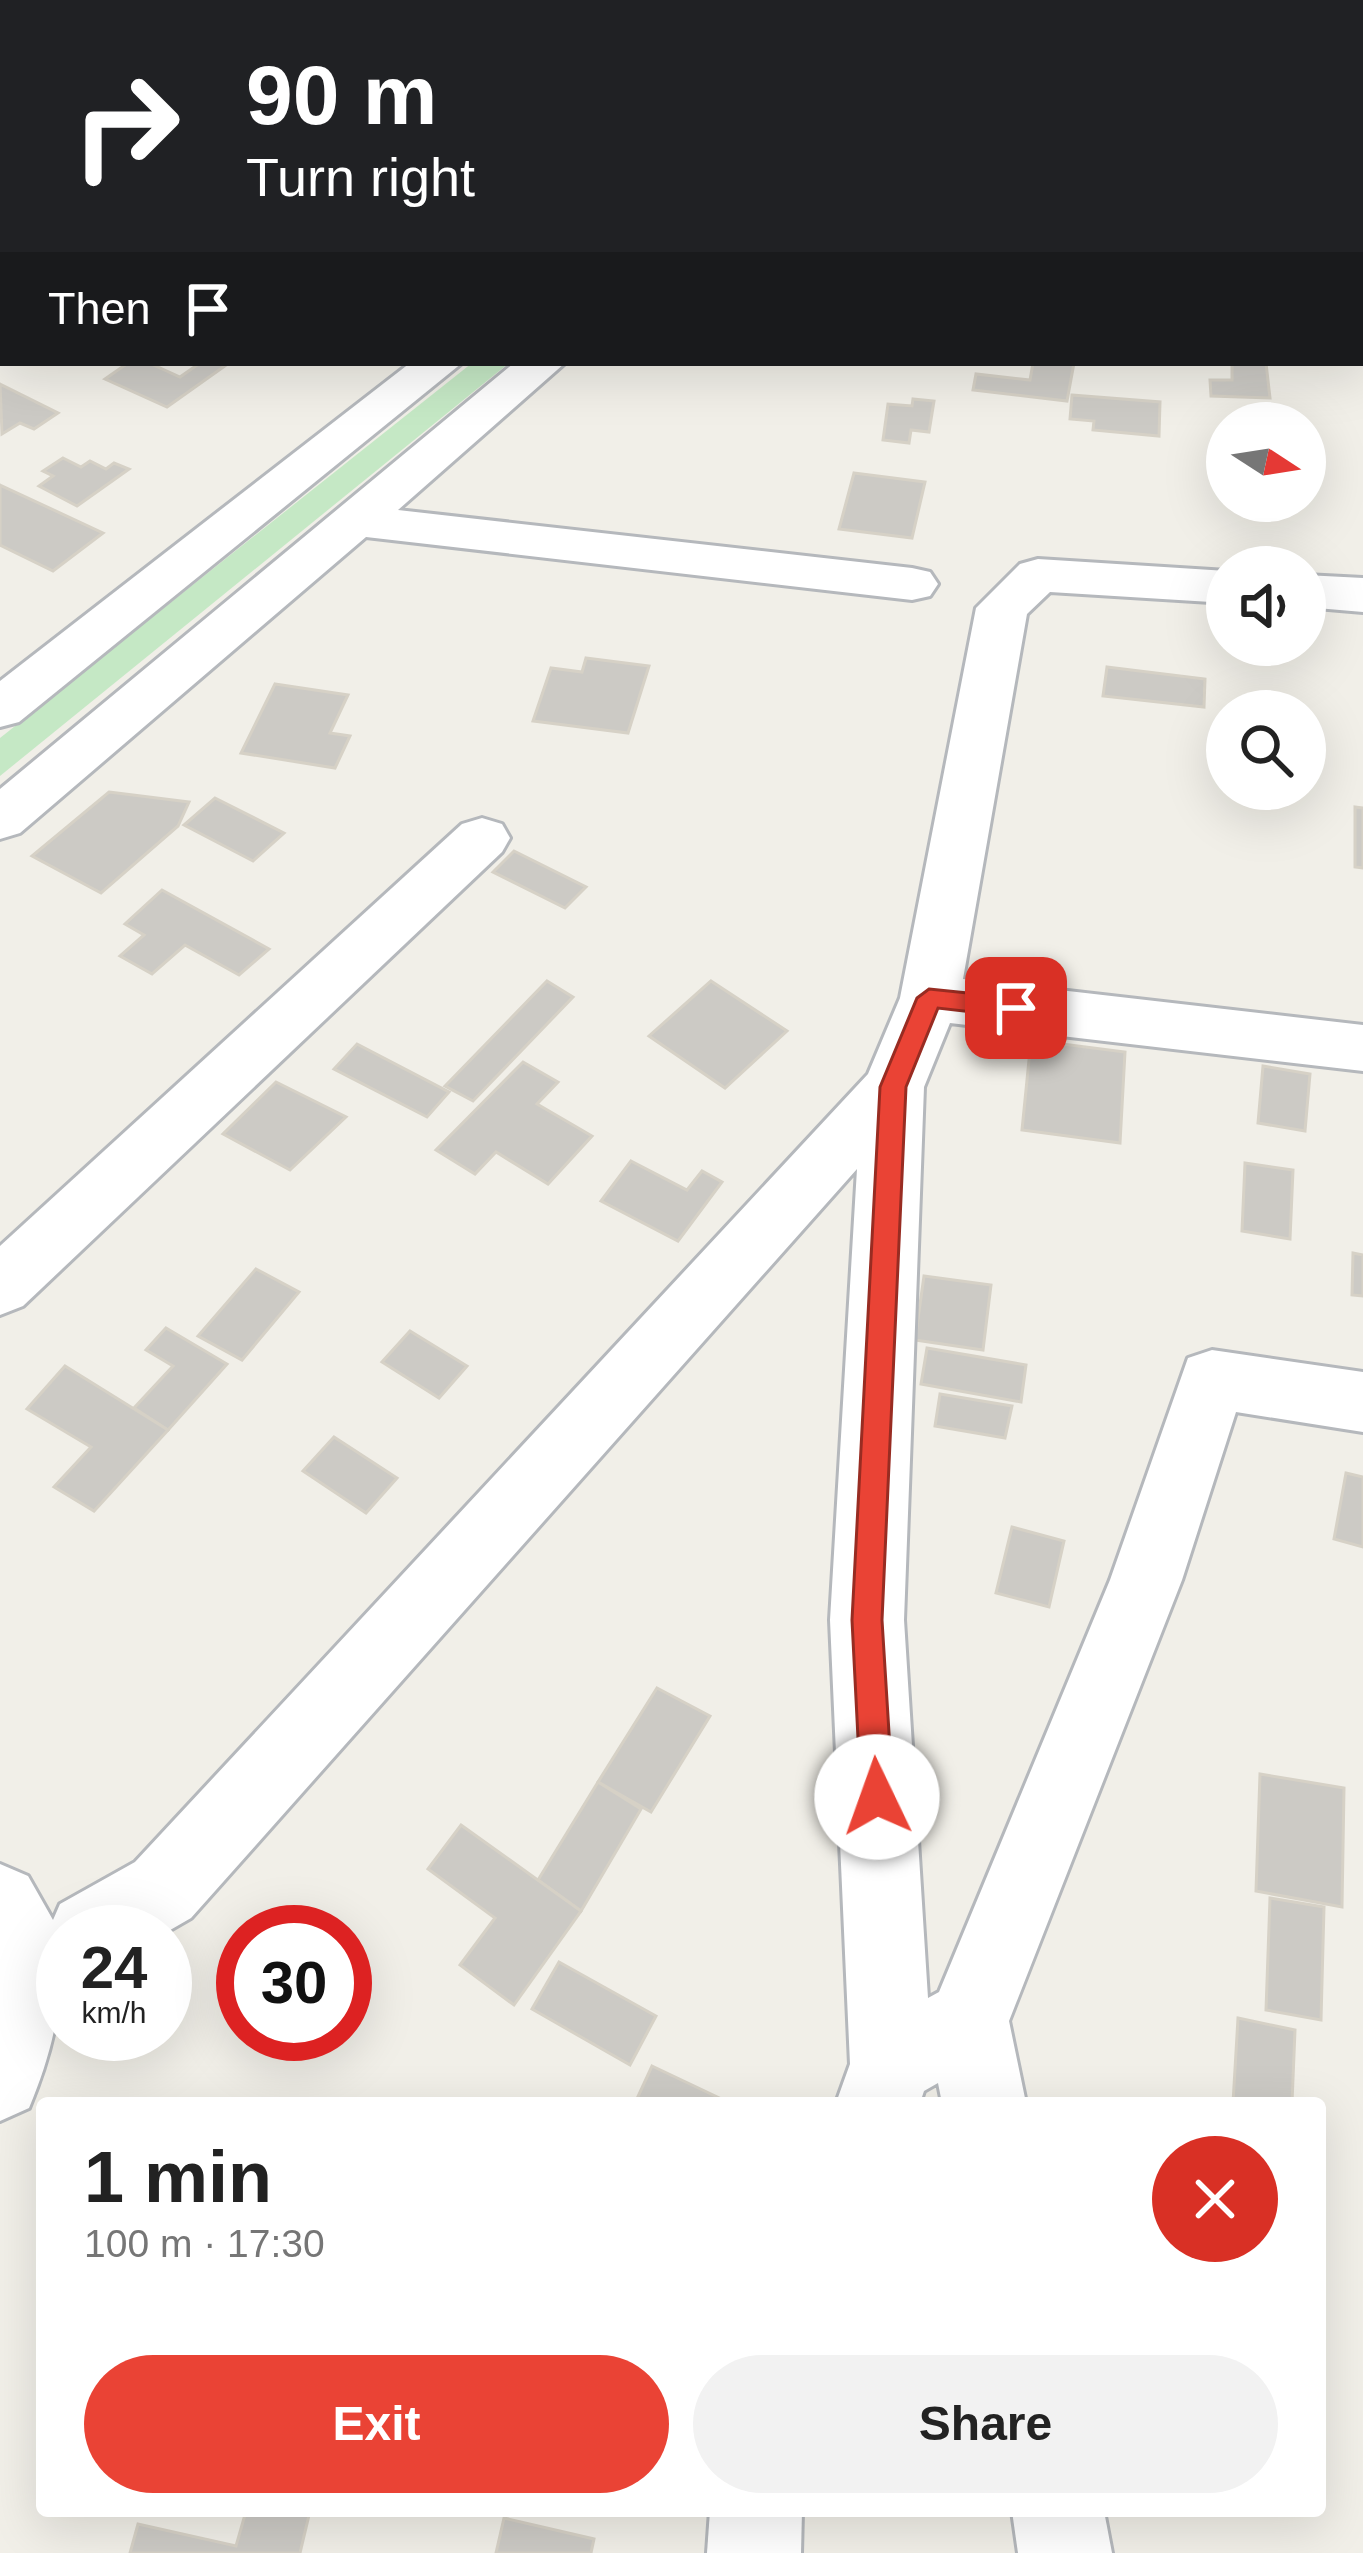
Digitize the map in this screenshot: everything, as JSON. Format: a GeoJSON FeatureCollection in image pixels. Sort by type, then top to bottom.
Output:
{"type":"FeatureCollection","features":[{"type":"Feature","properties":{"kind":"street"},"geometry":{"type":"LineString","coordinates":[[0,710],[436,366]]}},
{"type":"Feature","properties":{"kind":"street"},"geometry":{"type":"LineString","coordinates":[[0,819],[538,366]]}},
{"type":"Feature","properties":{"kind":"street"},"geometry":{"type":"LineString","coordinates":[[352,520],[912,584]]}},
{"type":"Feature","properties":{"kind":"street"},"geometry":{"type":"LineString","coordinates":[[884,2083],[867,1620],[893,1087],[929,998],[1002,608],[1038,575],[1206,585]]}},
{"type":"Feature","properties":{"kind":"street"},"geometry":{"type":"LineString","coordinates":[[1326,592],[1363,595]]}},
{"type":"Feature","properties":{"kind":"street"},"geometry":{"type":"LineString","coordinates":[[0,1287],[482,838]]}},
{"type":"Feature","properties":{"kind":"street"},"geometry":{"type":"LineString","coordinates":[[929,998],[1363,1048]]}},
{"type":"Feature","properties":{"kind":"street"},"geometry":{"type":"LineString","coordinates":[[128,1905],[163,1890],[893,1087]]}},
{"type":"Feature","properties":{"kind":"street"},"geometry":{"type":"LineString","coordinates":[[884,2083],[968,2021],[1146,1580],[1212,1379],[1359,1402]]}},
{"type":"Feature","properties":{"kind":"street"},"geometry":{"type":"LineString","coordinates":[[0,2079],[36,1948]]}},
{"type":"Feature","properties":{"kind":"street"},"geometry":{"type":"LineString","coordinates":[[968,2021],[983,2097]]}},
{"type":"Feature","properties":{"kind":"street"},"geometry":{"type":"LineString","coordinates":[[754,2553],[756,2517]]}},
{"type":"Feature","properties":{"kind":"street"},"geometry":{"type":"LineString","coordinates":[[1059,2517],[1065,2553]]}},
{"type":"Feature","properties":{"kind":"green space"},"geometry":{"type":"Polygon","coordinates":[[[468,366],[505,366],[0,776],[0,738],[468,366]]]}},
{"type":"Feature","properties":{"kind":"building"},"geometry":{"type":"Polygon","coordinates":[[[124,366],[156,366],[180,377],[196,366],[225,366],[167,407],[105,379],[124,366]]]}},
{"type":"Feature","properties":{"kind":"building"},"geometry":{"type":"Polygon","coordinates":[[[1032,366],[1073,366],[1067,401],[973,390],[976,374],[1030,380],[1032,366]]]}},
{"type":"Feature","properties":{"kind":"building"},"geometry":{"type":"Polygon","coordinates":[[[1232,366],[1266,366],[1270,398],[1211,396],[1210,380],[1232,380],[1232,366]]]}},
{"type":"Feature","properties":{"kind":"building"},"geometry":{"type":"Polygon","coordinates":[[[0,384],[58,413],[34,429],[20,423],[2,434],[0,384]]]}},
{"type":"Feature","properties":{"kind":"building"},"geometry":{"type":"Polygon","coordinates":[[[1072,395],[1160,402],[1159,436],[1093,430],[1094,421],[1070,419],[1072,395]]]}},
{"type":"Feature","properties":{"kind":"building"},"geometry":{"type":"Polygon","coordinates":[[[913,399],[934,401],[929,432],[911,430],[909,443],[883,440],[888,404],[912,406],[913,399]]]}},
{"type":"Feature","properties":{"kind":"building"},"geometry":{"type":"Polygon","coordinates":[[[63,458],[81,467],[90,461],[106,469],[114,463],[129,469],[77,506],[39,486],[53,476],[43,471],[63,458]]]}},
{"type":"Feature","properties":{"kind":"building"},"geometry":{"type":"Polygon","coordinates":[[[854,473],[925,482],[912,538],[839,529],[854,473]]]}},
{"type":"Feature","properties":{"kind":"building"},"geometry":{"type":"Polygon","coordinates":[[[0,485],[103,533],[53,571],[0,545],[0,485]]]}},
{"type":"Feature","properties":{"kind":"building"},"geometry":{"type":"Polygon","coordinates":[[[586,658],[649,666],[628,733],[533,721],[551,668],[582,672],[586,658]]]}},
{"type":"Feature","properties":{"kind":"building"},"geometry":{"type":"Polygon","coordinates":[[[1107,667],[1205,679],[1204,707],[1103,696],[1107,667]]]}},
{"type":"Feature","properties":{"kind":"building"},"geometry":{"type":"Polygon","coordinates":[[[275,684],[348,695],[330,733],[350,736],[335,768],[241,753],[275,684]]]}},
{"type":"Feature","properties":{"kind":"building"},"geometry":{"type":"Polygon","coordinates":[[[109,792],[189,802],[178,826],[101,893],[32,856],[109,792]]]}},
{"type":"Feature","properties":{"kind":"building"},"geometry":{"type":"Polygon","coordinates":[[[215,798],[284,833],[253,861],[184,825],[215,798]]]}},
{"type":"Feature","properties":{"kind":"building"},"geometry":{"type":"Polygon","coordinates":[[[1355,807],[1363,808],[1363,868],[1355,867],[1355,807]]]}},
{"type":"Feature","properties":{"kind":"building"},"geometry":{"type":"Polygon","coordinates":[[[514,851],[586,887],[565,908],[493,872],[514,851]]]}},
{"type":"Feature","properties":{"kind":"building"},"geometry":{"type":"Polygon","coordinates":[[[162,890],[269,949],[239,975],[185,945],[152,974],[120,956],[144,935],[125,924],[162,890]]]}},
{"type":"Feature","properties":{"kind":"building"},"geometry":{"type":"Polygon","coordinates":[[[547,981],[573,997],[473,1101],[445,1086],[547,981]]]}},
{"type":"Feature","properties":{"kind":"building"},"geometry":{"type":"Polygon","coordinates":[[[711,981],[787,1031],[725,1088],[649,1036],[711,981]]]}},
{"type":"Feature","properties":{"kind":"building"},"geometry":{"type":"Polygon","coordinates":[[[1031,1040],[1125,1052],[1120,1143],[1022,1130],[1031,1040]]]}},
{"type":"Feature","properties":{"kind":"building"},"geometry":{"type":"Polygon","coordinates":[[[357,1044],[449,1092],[427,1117],[334,1069],[357,1044]]]}},
{"type":"Feature","properties":{"kind":"building"},"geometry":{"type":"Polygon","coordinates":[[[523,1062],[558,1082],[537,1104],[592,1136],[548,1184],[496,1152],[475,1174],[436,1150],[523,1062]]]}},
{"type":"Feature","properties":{"kind":"building"},"geometry":{"type":"Polygon","coordinates":[[[1263,1066],[1310,1074],[1305,1131],[1258,1123],[1263,1066]]]}},
{"type":"Feature","properties":{"kind":"building"},"geometry":{"type":"Polygon","coordinates":[[[276,1082],[346,1117],[290,1170],[223,1134],[276,1082]]]}},
{"type":"Feature","properties":{"kind":"building"},"geometry":{"type":"Polygon","coordinates":[[[631,1161],[687,1190],[702,1171],[722,1182],[678,1241],[601,1201],[631,1161]]]}},
{"type":"Feature","properties":{"kind":"building"},"geometry":{"type":"Polygon","coordinates":[[[1245,1163],[1293,1170],[1290,1239],[1242,1231],[1245,1163]]]}},
{"type":"Feature","properties":{"kind":"building"},"geometry":{"type":"Polygon","coordinates":[[[1353,1253],[1363,1255],[1363,1296],[1352,1295],[1353,1253]]]}},
{"type":"Feature","properties":{"kind":"building"},"geometry":{"type":"Polygon","coordinates":[[[256,1269],[299,1292],[242,1360],[198,1336],[256,1269]]]}},
{"type":"Feature","properties":{"kind":"building"},"geometry":{"type":"Polygon","coordinates":[[[924,1276],[991,1285],[983,1350],[915,1340],[924,1276]]]}},
{"type":"Feature","properties":{"kind":"building"},"geometry":{"type":"Polygon","coordinates":[[[166,1328],[227,1364],[168,1430],[134,1408],[173,1366],[146,1350],[166,1328]]]}},
{"type":"Feature","properties":{"kind":"building"},"geometry":{"type":"Polygon","coordinates":[[[410,1331],[467,1366],[439,1398],[382,1362],[410,1331]]]}},
{"type":"Feature","properties":{"kind":"building"},"geometry":{"type":"Polygon","coordinates":[[[927,1348],[1026,1365],[1021,1402],[921,1384],[927,1348]]]}},
{"type":"Feature","properties":{"kind":"building"},"geometry":{"type":"Polygon","coordinates":[[[65,1366],[168,1430],[94,1511],[54,1487],[91,1447],[27,1409],[65,1366]]]}},
{"type":"Feature","properties":{"kind":"building"},"geometry":{"type":"Polygon","coordinates":[[[940,1394],[1012,1406],[1005,1438],[935,1426],[940,1394]]]}},
{"type":"Feature","properties":{"kind":"building"},"geometry":{"type":"Polygon","coordinates":[[[334,1437],[397,1478],[366,1513],[303,1471],[334,1437]]]}},
{"type":"Feature","properties":{"kind":"building"},"geometry":{"type":"Polygon","coordinates":[[[1346,1473],[1363,1477],[1363,1547],[1334,1539],[1346,1473]]]}},
{"type":"Feature","properties":{"kind":"building"},"geometry":{"type":"Polygon","coordinates":[[[1012,1527],[1064,1541],[1049,1607],[996,1593],[1012,1527]]]}},
{"type":"Feature","properties":{"kind":"building"},"geometry":{"type":"Polygon","coordinates":[[[657,1688],[710,1716],[651,1812],[598,1782],[657,1688]]]}},
{"type":"Feature","properties":{"kind":"building"},"geometry":{"type":"Polygon","coordinates":[[[1260,1774],[1344,1788],[1342,1907],[1256,1891],[1260,1774]]]}},
{"type":"Feature","properties":{"kind":"building"},"geometry":{"type":"Polygon","coordinates":[[[598,1782],[641,1809],[581,1911],[538,1880],[598,1782]]]}},
{"type":"Feature","properties":{"kind":"building"},"geometry":{"type":"Polygon","coordinates":[[[461,1825],[581,1911],[514,2005],[460,1965],[495,1918],[428,1869],[461,1825]]]}},
{"type":"Feature","properties":{"kind":"building"},"geometry":{"type":"Polygon","coordinates":[[[1270,1898],[1324,1907],[1321,2020],[1266,2010],[1270,1898]]]}},
{"type":"Feature","properties":{"kind":"building"},"geometry":{"type":"Polygon","coordinates":[[[559,1962],[656,2016],[630,2065],[532,2009],[559,1962]]]}},
{"type":"Feature","properties":{"kind":"building"},"geometry":{"type":"Polygon","coordinates":[[[1238,2018],[1295,2030],[1292,2097],[1233,2097],[1238,2018]]]}},
{"type":"Feature","properties":{"kind":"building"},"geometry":{"type":"Polygon","coordinates":[[[652,2066],[717,2097],[638,2097],[652,2066]]]}},
{"type":"Feature","properties":{"kind":"building"},"geometry":{"type":"Polygon","coordinates":[[[244,2517],[309,2517],[300,2553],[130,2553],[138,2524],[236,2546],[244,2517]]]}},
{"type":"Feature","properties":{"kind":"building"},"geometry":{"type":"Polygon","coordinates":[[[504,2518],[594,2539],[591,2553],[496,2553],[504,2518]]]}},
{"type":"Feature","properties":{"kind":"route"},"geometry":{"type":"LineString","coordinates":[[877,1797],[867,1620],[893,1087],[929,998],[1016,1008]]}}]}
